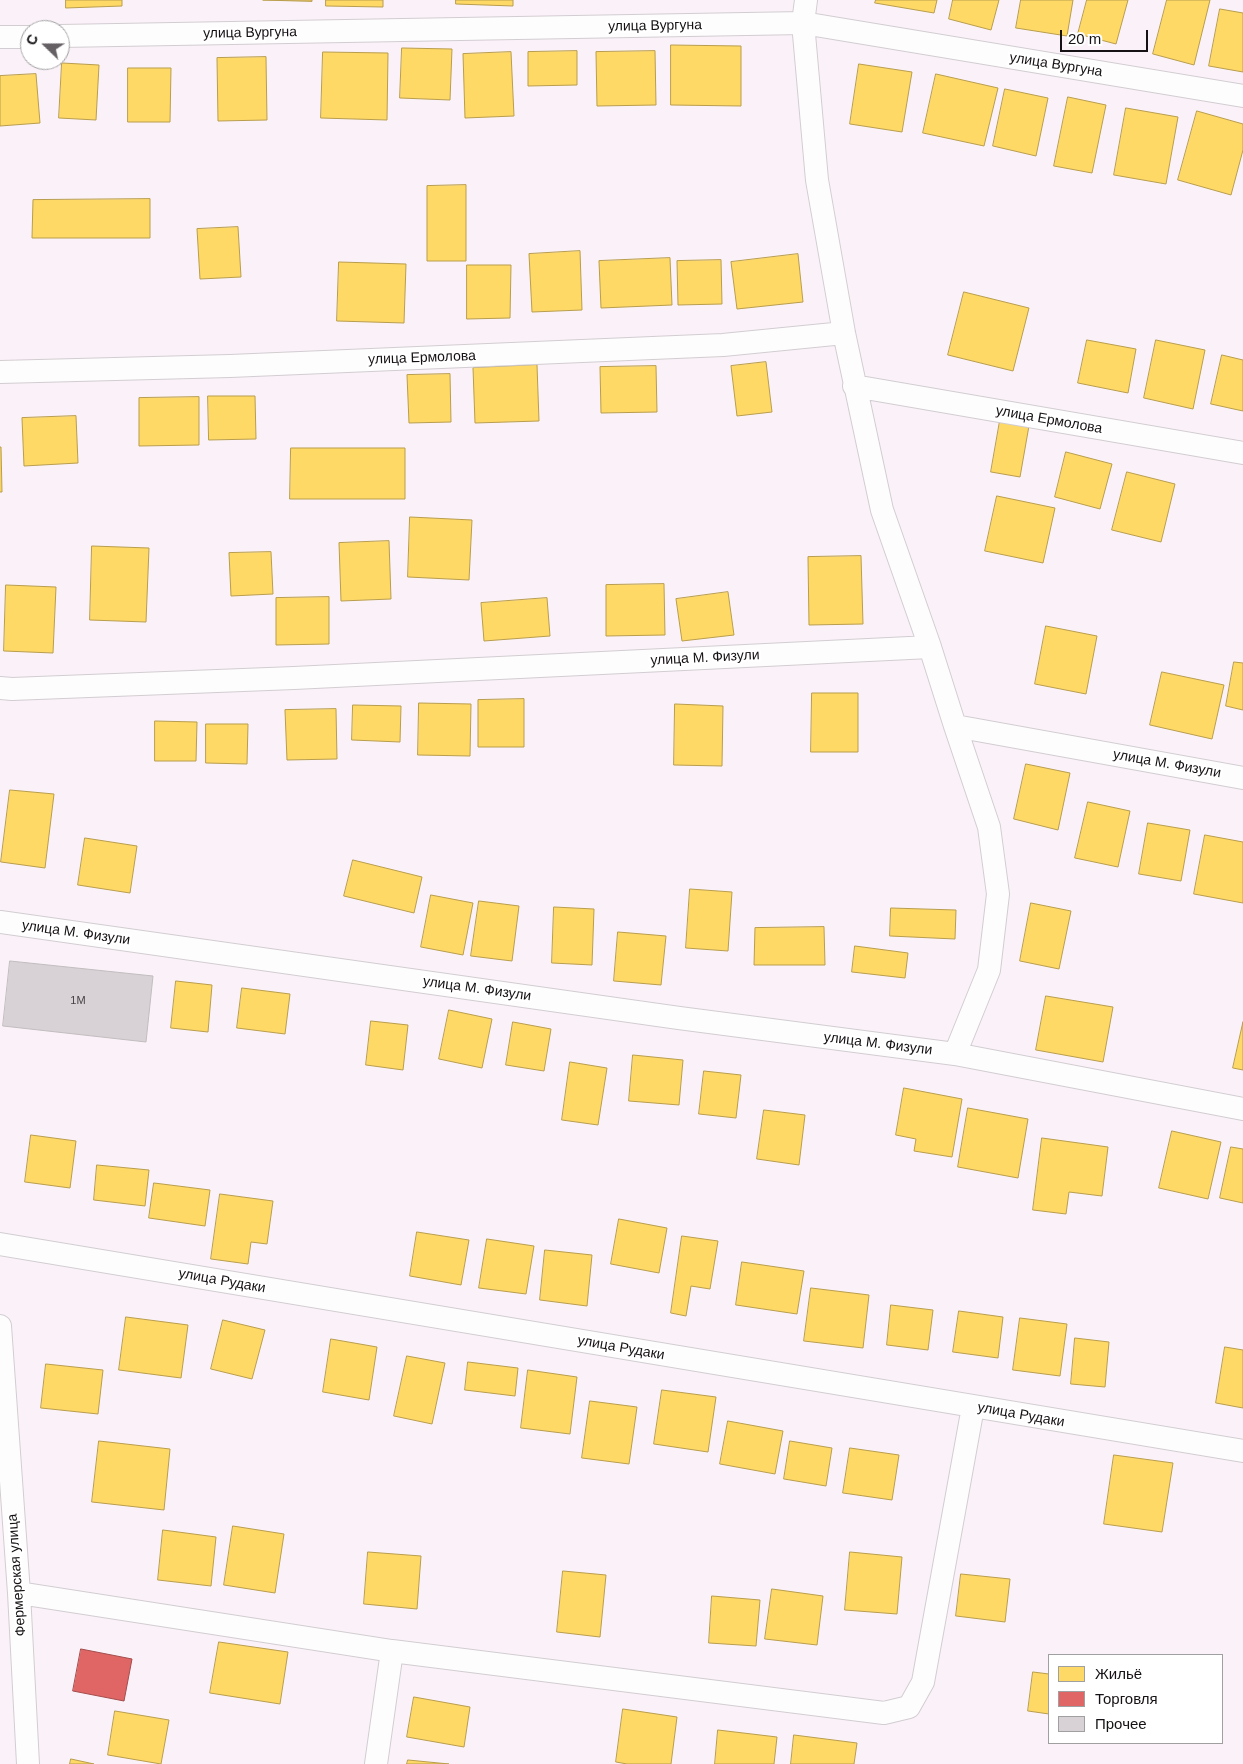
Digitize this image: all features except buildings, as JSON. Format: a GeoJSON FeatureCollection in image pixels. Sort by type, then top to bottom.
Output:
{"type":"FeatureCollection","features":[{"type":"Feature","properties":{"kind":"street"},"geometry":{"type":"LineString","coordinates":[[806,0],[804,23],[817,180],[854,386],[882,510],[930,647],[989,827],[998,894],[989,970],[955,1054]]}},
{"type":"Feature","properties":{"kind":"street","name":"улица Вургуна"},"geometry":{"type":"LineString","coordinates":[[70,36],[804,23],[1243,96]]}},
{"type":"Feature","properties":{"kind":"street"},"geometry":{"type":"LineString","coordinates":[[0,37],[20,37]]}},
{"type":"Feature","properties":{"kind":"street","name":"улица Ермолова"},"geometry":{"type":"LineString","coordinates":[[0,372],[230,366],[723,346],[844,333]]}},
{"type":"Feature","properties":{"kind":"street","name":"улица Ермолова"},"geometry":{"type":"LineString","coordinates":[[854,386],[1243,453]]}},
{"type":"Feature","properties":{"kind":"street","name":"улица М. Физули"},"geometry":{"type":"LineString","coordinates":[[0,688],[294,678],[930,647]]}},
{"type":"Feature","properties":{"kind":"street","name":"улица М. Физули"},"geometry":{"type":"LineString","coordinates":[[955,726],[1243,778]]}},
{"type":"Feature","properties":{"kind":"street","name":"улица М. Физули"},"geometry":{"type":"LineString","coordinates":[[0,922],[688,1019],[955,1054],[1243,1109]]}},
{"type":"Feature","properties":{"kind":"street","name":"улица Рудаки"},"geometry":{"type":"LineString","coordinates":[[0,1244],[1243,1451]]}},
{"type":"Feature","properties":{"kind":"street","name":"Фермерская улица"},"geometry":{"type":"LineString","coordinates":[[0,1326],[19,1594],[28,1764]]}},
{"type":"Feature","properties":{"kind":"street"},"geometry":{"type":"LineString","coordinates":[[19,1594],[392,1651],[884,1713],[910,1706],[924,1682],[973,1407]]}},
{"type":"Feature","properties":{"kind":"street"},"geometry":{"type":"LineString","coordinates":[[376,1764],[392,1651]]}}]}
